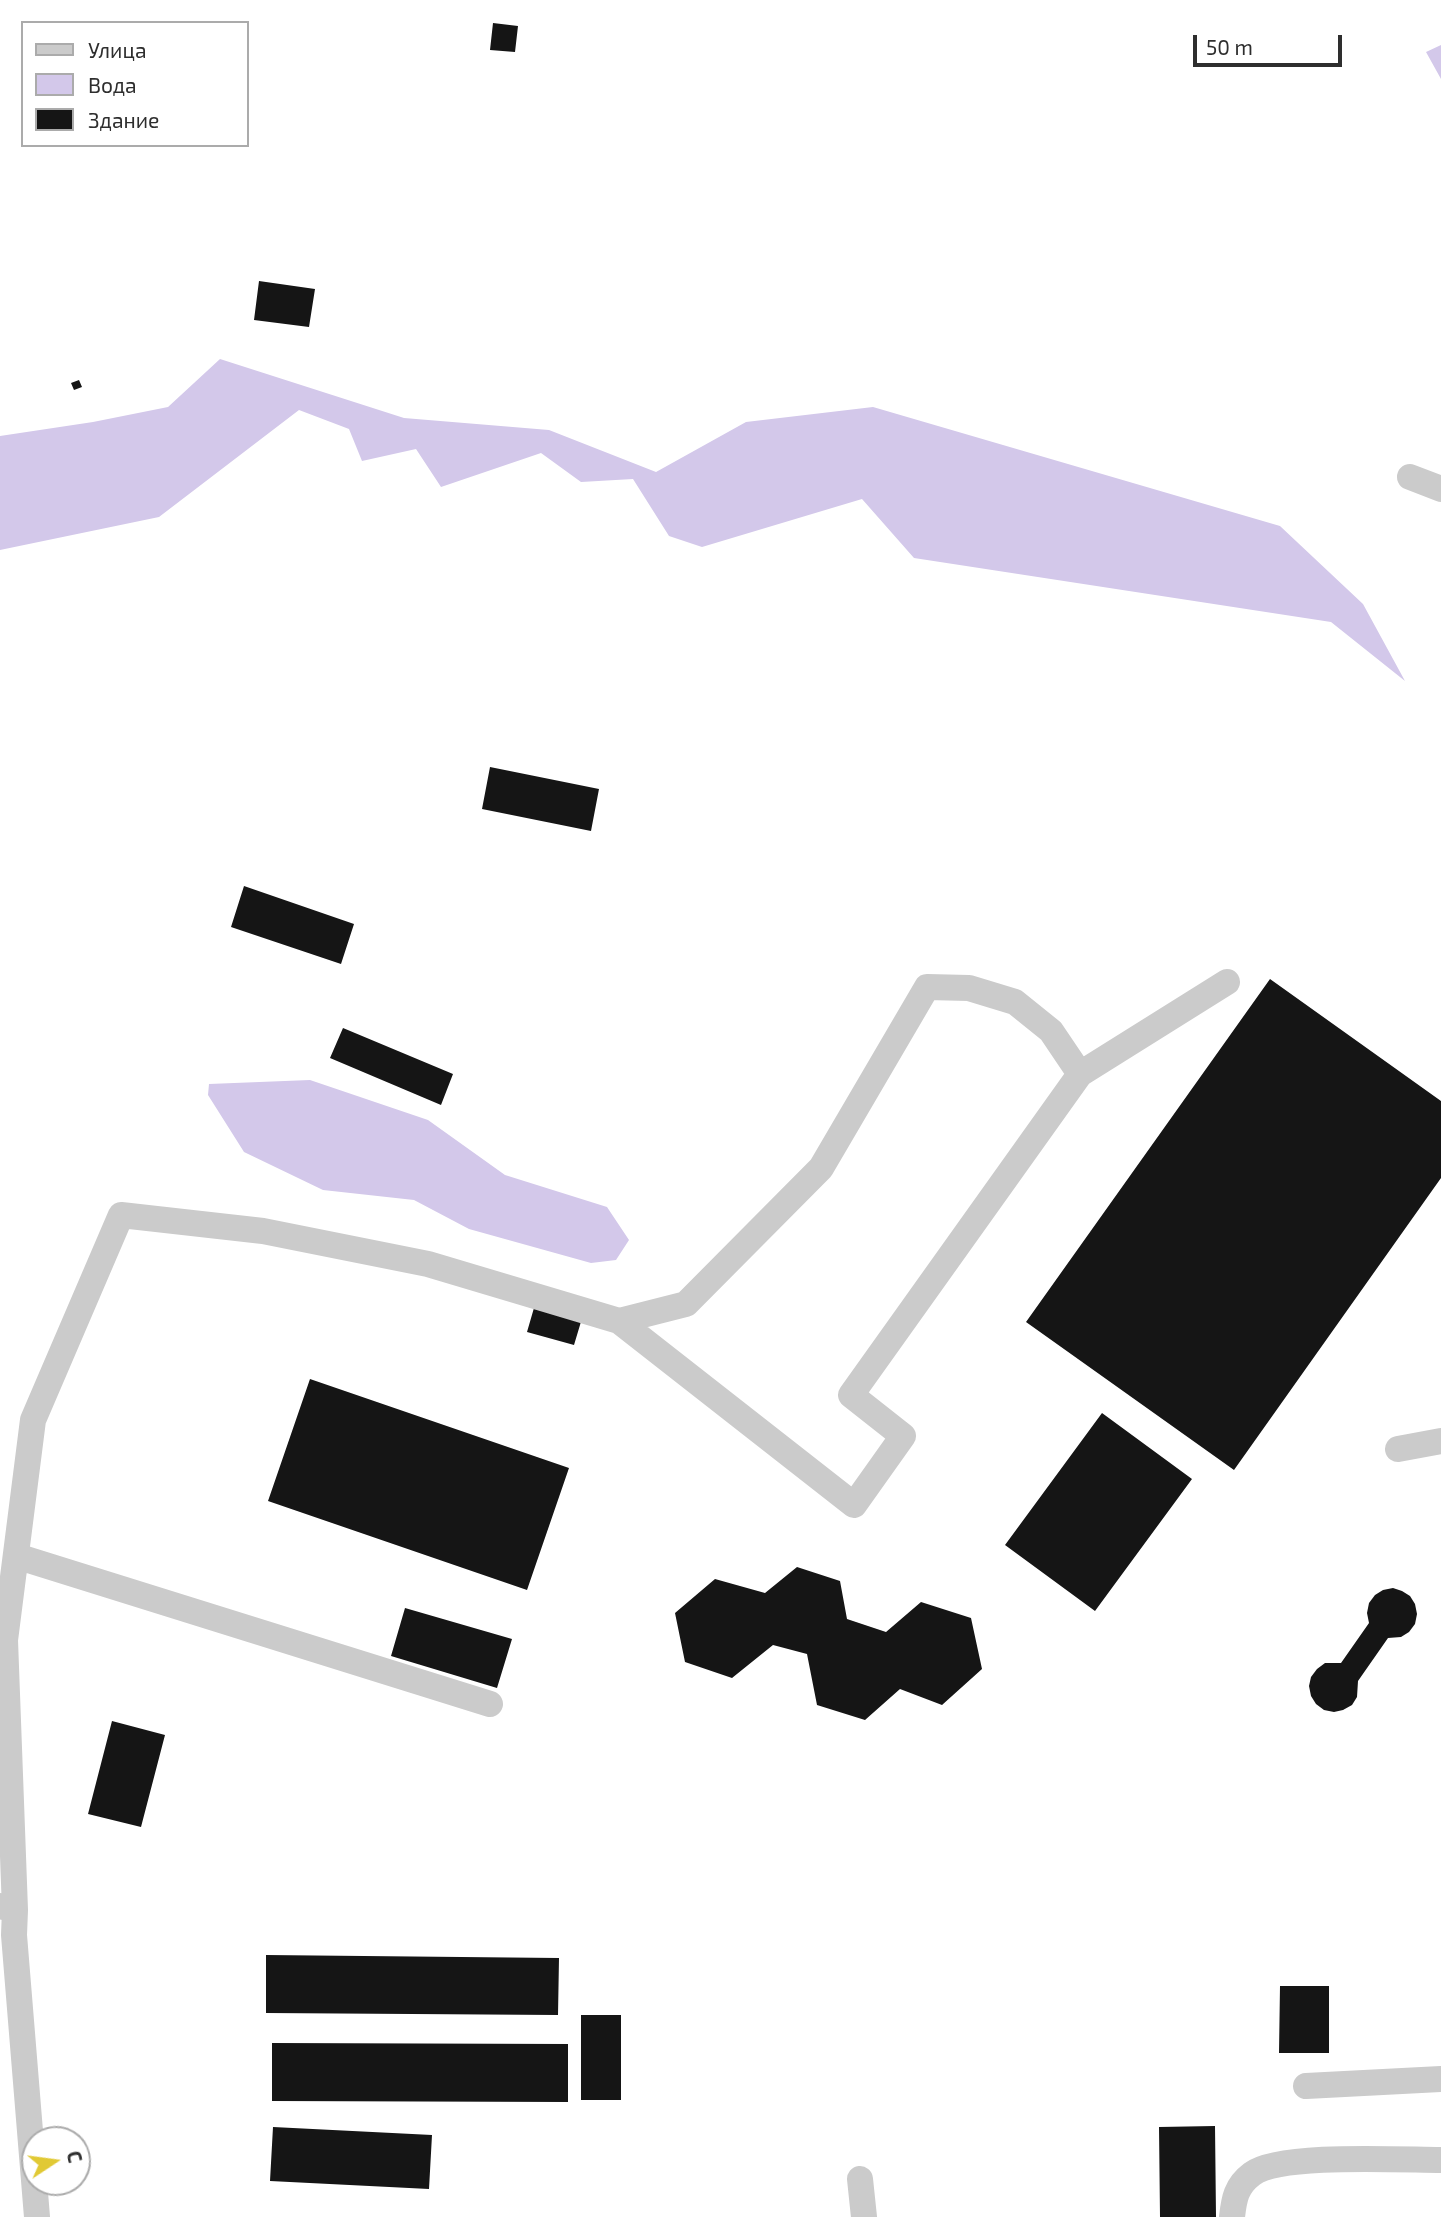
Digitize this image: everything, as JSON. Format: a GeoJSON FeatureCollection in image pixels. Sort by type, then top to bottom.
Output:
{"type":"FeatureCollection","features":[{"type":"Feature","properties":{"kind":"street"},"geometry":{"type":"LineString","coordinates":[[1410,477],[1441,489]]}},
{"type":"Feature","properties":{"kind":"street"},"geometry":{"type":"LineString","coordinates":[[37,2217],[14,1935],[7,1908],[5,1640],[33,1420],[121,1214],[263,1231],[428,1264],[619,1321],[855,1504],[903,1436],[851,1395],[1080,1074],[1227,982]]}},
{"type":"Feature","properties":{"kind":"street"},"geometry":{"type":"LineString","coordinates":[[619,1321],[686,1304],[821,1168],[926,987],[969,988],[1015,1002],[1051,1031],[1080,1074]]}},
{"type":"Feature","properties":{"kind":"street"},"geometry":{"type":"LineString","coordinates":[[1398,1449],[1441,1441]]}},
{"type":"Feature","properties":{"kind":"street"},"geometry":{"type":"LineString","coordinates":[[16,1556],[490,1704]]}},
{"type":"Feature","properties":{"kind":"street"},"geometry":{"type":"LineString","coordinates":[[1306,2086],[1441,2079]]}},
{"type":"Feature","properties":{"kind":"street"},"geometry":{"type":"LineString","coordinates":[[1232,2217],[1235,2195],[1250,2175],[1267,2166],[1309,2160],[1441,2160]]}},
{"type":"Feature","properties":{"kind":"street"},"geometry":{"type":"LineString","coordinates":[[860,2179],[864,2217]]}},
{"type":"Feature","properties":{"kind":"water"},"geometry":{"type":"Polygon","coordinates":[[[1441,45],[1441,79],[1426,52],[1441,45]]]}},
{"type":"Feature","properties":{"kind":"water"},"geometry":{"type":"Polygon","coordinates":[[[220,359],[404,418],[549,430],[656,472],[746,422],[873,407],[1280,526],[1363,604],[1405,681],[1331,622],[914,558],[862,499],[702,547],[669,536],[633,479],[581,482],[541,453],[441,487],[416,449],[362,461],[349,429],[299,410],[159,517],[0,550],[0,436],[168,407],[220,359]]]}},
{"type":"Feature","properties":{"kind":"water"},"geometry":{"type":"Polygon","coordinates":[[[310,1080],[428,1120],[505,1175],[607,1207],[629,1240],[616,1260],[591,1263],[469,1229],[414,1200],[323,1190],[244,1152],[208,1095],[209,1084],[310,1080]]]}},
{"type":"Feature","properties":{"kind":"building"},"geometry":{"type":"Polygon","coordinates":[[[493,23],[518,26],[515,52],[490,50],[493,23]]]}},
{"type":"Feature","properties":{"kind":"building"},"geometry":{"type":"Polygon","coordinates":[[[259,281],[315,289],[309,327],[254,320],[259,281]]]}},
{"type":"Feature","properties":{"kind":"building"},"geometry":{"type":"Polygon","coordinates":[[[79,380],[82,387],[74,390],[71,383],[79,380]]]}},
{"type":"Feature","properties":{"kind":"building"},"geometry":{"type":"Polygon","coordinates":[[[490,767],[599,789],[591,831],[482,809],[490,767]]]}},
{"type":"Feature","properties":{"kind":"building"},"geometry":{"type":"Polygon","coordinates":[[[244,886],[354,924],[341,964],[231,927],[244,886]]]}},
{"type":"Feature","properties":{"kind":"building"},"geometry":{"type":"Polygon","coordinates":[[[1270,979],[1441,1101],[1441,1178],[1234,1470],[1026,1322],[1270,979]]]}},
{"type":"Feature","properties":{"kind":"building"},"geometry":{"type":"Polygon","coordinates":[[[343,1028],[453,1074],[441,1105],[330,1058],[343,1028]]]}},
{"type":"Feature","properties":{"kind":"building"},"geometry":{"type":"Polygon","coordinates":[[[536,1301],[583,1315],[574,1345],[527,1332],[536,1301]]]}},
{"type":"Feature","properties":{"kind":"building"},"geometry":{"type":"Polygon","coordinates":[[[310,1379],[569,1468],[527,1590],[268,1501],[310,1379]]]}},
{"type":"Feature","properties":{"kind":"building"},"geometry":{"type":"Polygon","coordinates":[[[1102,1413],[1192,1479],[1095,1611],[1005,1545],[1102,1413]]]}},
{"type":"Feature","properties":{"kind":"building"},"geometry":{"type":"Polygon","coordinates":[[[797,1567],[840,1581],[847,1619],[886,1632],[921,1602],[971,1618],[982,1669],[942,1705],[900,1689],[865,1720],[817,1705],[807,1654],[773,1645],[732,1678],[685,1662],[675,1613],[715,1579],[765,1593],[797,1567]]]}},
{"type":"Feature","properties":{"kind":"building"},"geometry":{"type":"Polygon","coordinates":[[[1393,1588],[1410,1596],[1415,1604],[1415,1624],[1401,1637],[1388,1638],[1358,1681],[1357,1697],[1352,1705],[1334,1712],[1324,1710],[1311,1696],[1311,1677],[1325,1663],[1341,1663],[1369,1623],[1369,1603],[1383,1590],[1393,1588]]]}},
{"type":"Feature","properties":{"kind":"building"},"geometry":{"type":"Polygon","coordinates":[[[405,1608],[512,1639],[497,1688],[391,1656],[405,1608]]]}},
{"type":"Feature","properties":{"kind":"building"},"geometry":{"type":"Polygon","coordinates":[[[112,1721],[165,1735],[141,1827],[88,1814],[112,1721]]]}},
{"type":"Feature","properties":{"kind":"building"},"geometry":{"type":"Polygon","coordinates":[[[266,1955],[559,1958],[558,2015],[266,2013],[266,1955]]]}},
{"type":"Feature","properties":{"kind":"building"},"geometry":{"type":"Polygon","coordinates":[[[1280,1986],[1329,1986],[1329,2053],[1279,2053],[1280,1986]]]}},
{"type":"Feature","properties":{"kind":"building"},"geometry":{"type":"Polygon","coordinates":[[[581,2015],[621,2015],[621,2100],[581,2100],[581,2015]]]}},
{"type":"Feature","properties":{"kind":"building"},"geometry":{"type":"Polygon","coordinates":[[[272,2043],[568,2044],[568,2102],[272,2101],[272,2043]]]}},
{"type":"Feature","properties":{"kind":"building"},"geometry":{"type":"Polygon","coordinates":[[[1215,2126],[1216,2217],[1160,2217],[1159,2127],[1215,2126]]]}},
{"type":"Feature","properties":{"kind":"building"},"geometry":{"type":"Polygon","coordinates":[[[273,2127],[432,2135],[429,2189],[270,2181],[273,2127]]]}}]}
